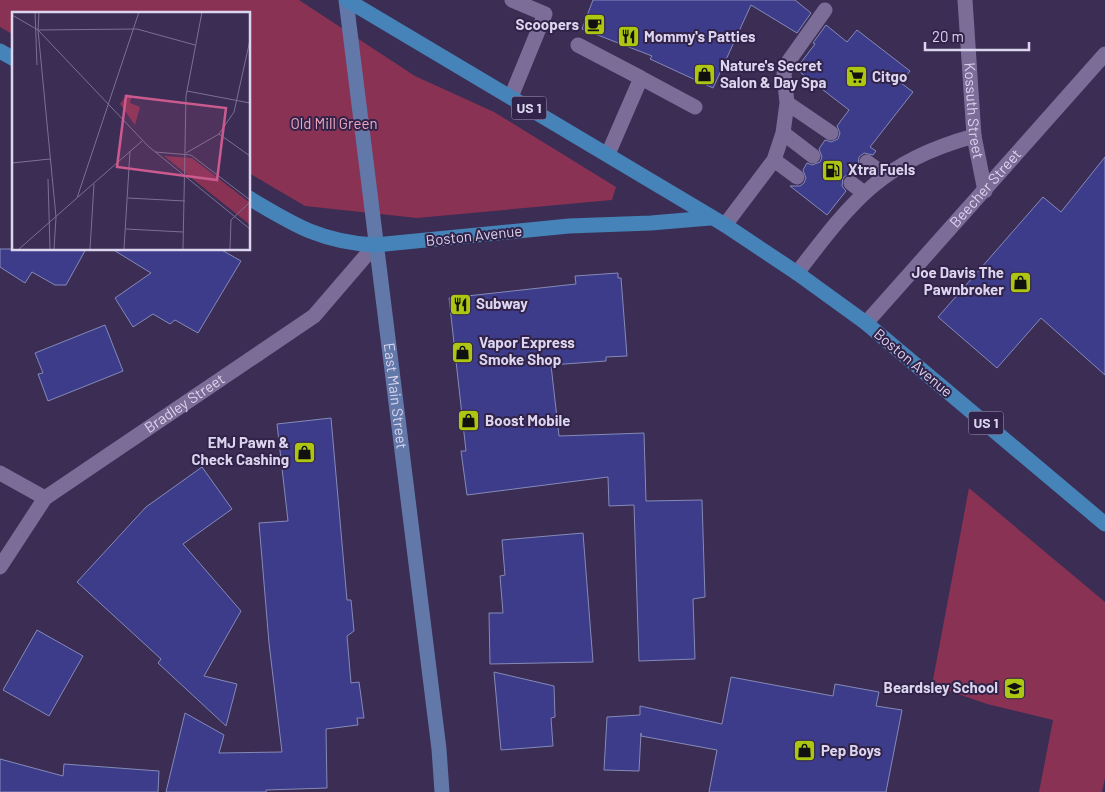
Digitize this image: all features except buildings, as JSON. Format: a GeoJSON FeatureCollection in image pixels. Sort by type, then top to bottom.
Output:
{"type":"FeatureCollection","features":[{"type":"Feature","properties":{"kind":"main road","name":"Boston Avenue"},"geometry":{"type":"LineString","coordinates":[[346,0],[608,154],[710,218],[725,225],[797,274],[866,323],[1105,524]]}},
{"type":"Feature","properties":{"kind":"main road","name":"East Main Street"},"geometry":{"type":"LineString","coordinates":[[346,0],[439,749],[442,792]]}},
{"type":"Feature","properties":{"kind":"main road"},"geometry":{"type":"LineString","coordinates":[[0,51],[12,58]]}},
{"type":"Feature","properties":{"kind":"main road","name":"Boston Avenue"},"geometry":{"type":"LineString","coordinates":[[250,199],[317,235],[352,244],[376,245],[569,226],[651,223],[710,218]]}},
{"type":"Feature","properties":{"kind":"street"},"geometry":{"type":"LineString","coordinates":[[511,97],[545,14],[512,0]]}},
{"type":"Feature","properties":{"kind":"street","name":"Kossuth Street"},"geometry":{"type":"LineString","coordinates":[[965,0],[974,136],[985,191]]}},
{"type":"Feature","properties":{"kind":"street"},"geometry":{"type":"LineString","coordinates":[[725,225],[774,160],[783,133],[787,103],[784,74],[788,62],[825,10]]}},
{"type":"Feature","properties":{"kind":"street"},"geometry":{"type":"LineString","coordinates":[[578,45],[696,107]]}},
{"type":"Feature","properties":{"kind":"street","name":"Beecher Street"},"geometry":{"type":"LineString","coordinates":[[866,323],[1105,54]]}},
{"type":"Feature","properties":{"kind":"street"},"geometry":{"type":"LineString","coordinates":[[608,154],[640,78]]}},
{"type":"Feature","properties":{"kind":"street"},"geometry":{"type":"LineString","coordinates":[[787,103],[831,133]]}},
{"type":"Feature","properties":{"kind":"street"},"geometry":{"type":"LineString","coordinates":[[783,133],[813,156]]}},
{"type":"Feature","properties":{"kind":"street"},"geometry":{"type":"LineString","coordinates":[[797,274],[840,208],[885,175],[937,148],[974,136]]}},
{"type":"Feature","properties":{"kind":"street"},"geometry":{"type":"LineString","coordinates":[[774,160],[797,178]]}},
{"type":"Feature","properties":{"kind":"street"},"geometry":{"type":"LineString","coordinates":[[867,162],[885,175]]}},
{"type":"Feature","properties":{"kind":"street"},"geometry":{"type":"LineString","coordinates":[[851,183],[864,192]]}},
{"type":"Feature","properties":{"kind":"street","name":"Bradley Street"},"geometry":{"type":"LineString","coordinates":[[0,567],[45,498],[314,316],[376,245]]}},
{"type":"Feature","properties":{"kind":"street"},"geometry":{"type":"LineString","coordinates":[[0,473],[45,498]]}},
{"type":"Feature","properties":{"kind":"green space","name":"Old Mill Green"},"geometry":{"type":"Polygon","coordinates":[[[0,0],[299,0],[415,76],[494,112],[616,187],[612,200],[417,218],[305,206],[250,174],[250,12],[12,12],[12,34],[0,27],[0,0]]]}},
{"type":"Feature","properties":{"kind":"green space","name":"Beardsley School"},"geometry":{"type":"Polygon","coordinates":[[[969,488],[1105,602],[1105,778],[1102,792],[1039,792],[1053,720],[987,704],[932,685],[969,488]]]}},
{"type":"Feature","properties":{"kind":"place","name":"Scoopers"},"geometry":{"type":"Point","coordinates":[595,25]}},
{"type":"Feature","properties":{"kind":"place","name":"Mommy's Patties"},"geometry":{"type":"Point","coordinates":[628,37]}},
{"type":"Feature","properties":{"kind":"place","name":"Nature's Secret Salon & Day Spa"},"geometry":{"type":"Point","coordinates":[704,75]}},
{"type":"Feature","properties":{"kind":"place","name":"Citgo"},"geometry":{"type":"Point","coordinates":[856,77]}},
{"type":"Feature","properties":{"kind":"place","name":"Xtra Fuels"},"geometry":{"type":"Point","coordinates":[832,170]}},
{"type":"Feature","properties":{"kind":"place","name":"Joe Davis The Pawnbroker"},"geometry":{"type":"Point","coordinates":[1020,282]}},
{"type":"Feature","properties":{"kind":"place","name":"Subway"},"geometry":{"type":"Point","coordinates":[460,304]}},
{"type":"Feature","properties":{"kind":"place","name":"Vapor Express Smoke Shop"},"geometry":{"type":"Point","coordinates":[463,352]}},
{"type":"Feature","properties":{"kind":"place","name":"Boost Mobile"},"geometry":{"type":"Point","coordinates":[469,421]}},
{"type":"Feature","properties":{"kind":"place","name":"EMJ Pawn & Check Cashing"},"geometry":{"type":"Point","coordinates":[305,452]}},
{"type":"Feature","properties":{"kind":"place","name":"Beardsley School"},"geometry":{"type":"Point","coordinates":[1014,688]}},
{"type":"Feature","properties":{"kind":"place","name":"Pep Boys"},"geometry":{"type":"Point","coordinates":[805,751]}}]}
